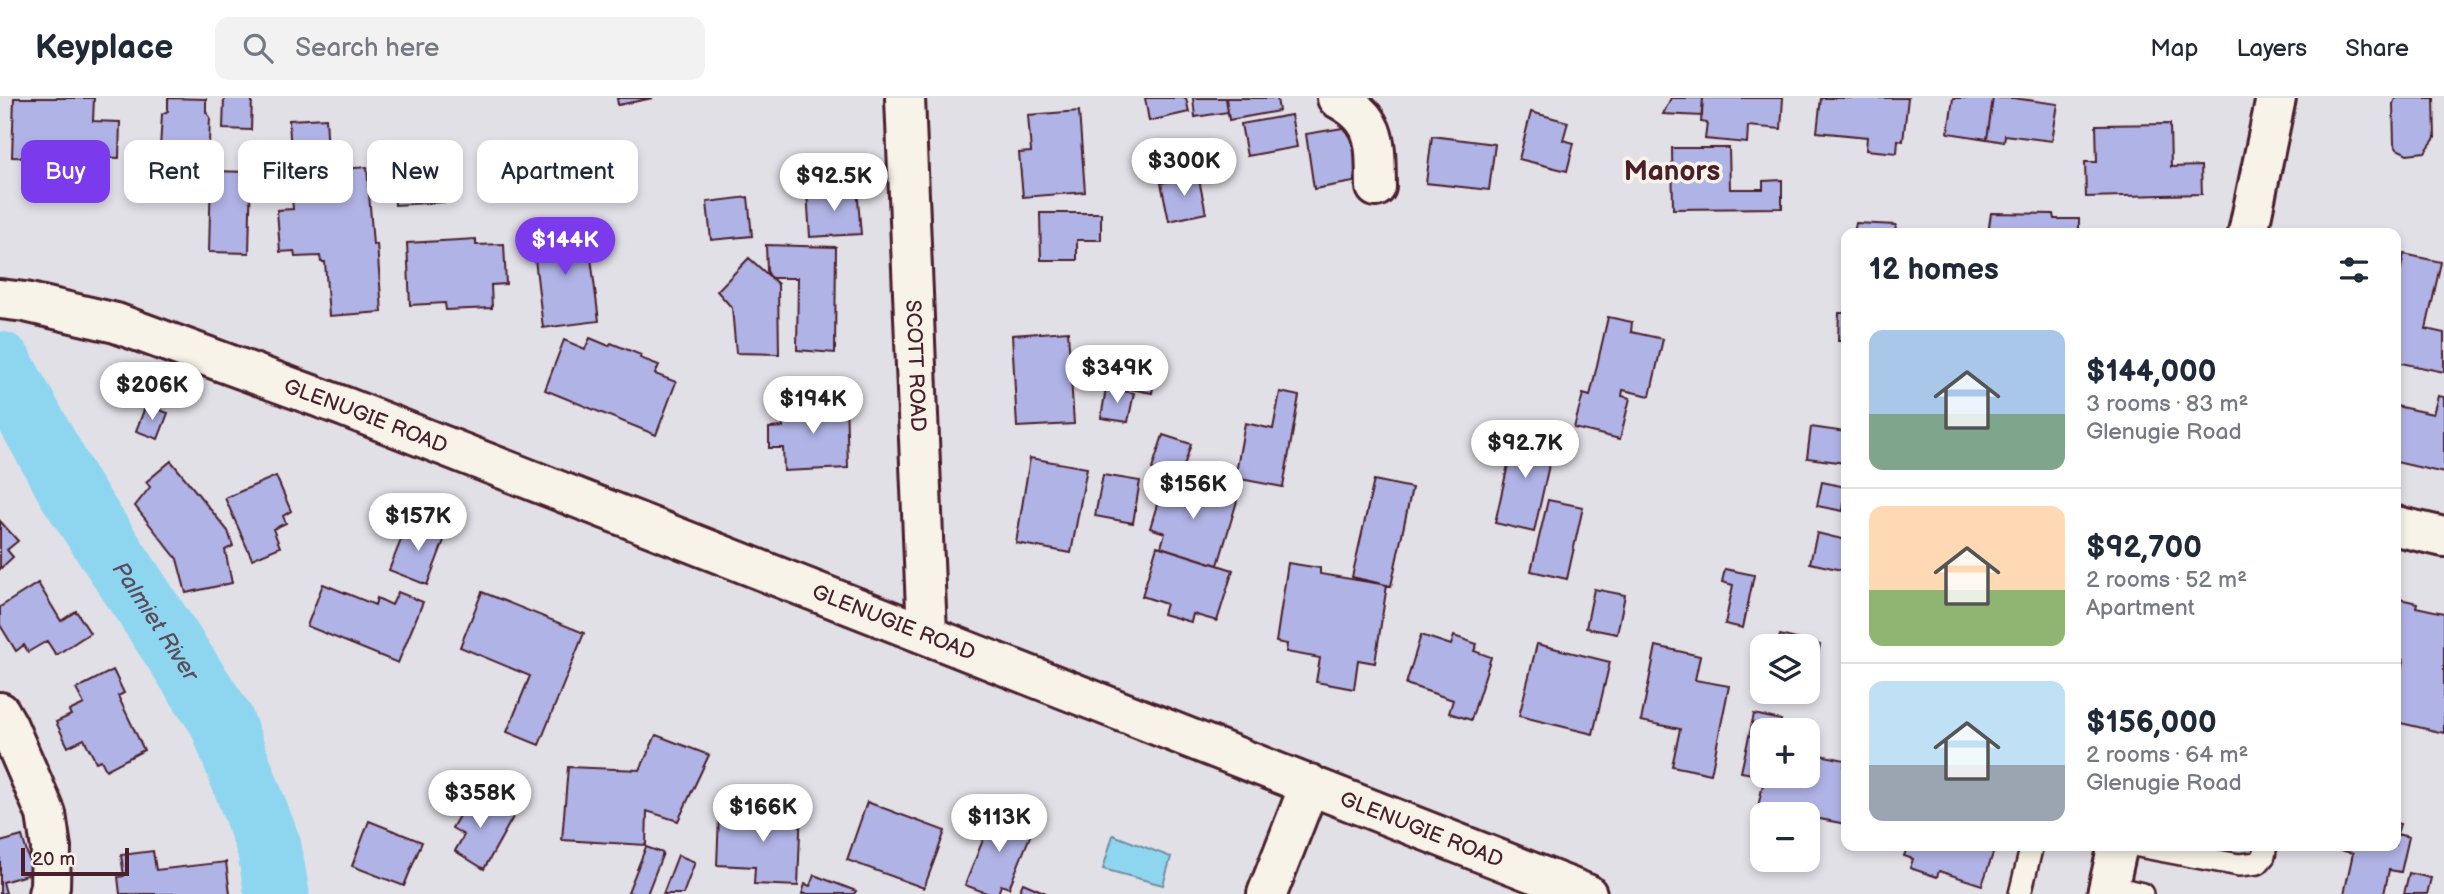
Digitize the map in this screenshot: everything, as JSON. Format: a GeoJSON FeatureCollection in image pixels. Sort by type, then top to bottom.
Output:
{"type":"FeatureCollection","features":[{"type":"Feature","properties":{"kind":"street","name":"SCOTT ROAD"},"geometry":{"type":"LineString","coordinates":[[905,98],[927,634]]}},
{"type":"Feature","properties":{"kind":"street"},"geometry":{"type":"LineString","coordinates":[[1337,98],[1362,114],[1371,128],[1375,141],[1376,187]]}},
{"type":"Feature","properties":{"kind":"street"},"geometry":{"type":"LineString","coordinates":[[2249,228],[2276,98]]}},
{"type":"Feature","properties":{"kind":"street","name":"GLENUGIE ROAD"},"geometry":{"type":"LineString","coordinates":[[13,301],[116,323],[345,407],[1587,894]]}},
{"type":"Feature","properties":{"kind":"street"},"geometry":{"type":"LineString","coordinates":[[2401,527],[2444,537]]}},
{"type":"Feature","properties":{"kind":"street"},"geometry":{"type":"LineString","coordinates":[[0,712],[46,814],[51,848],[48,894]]}},
{"type":"Feature","properties":{"kind":"street"},"geometry":{"type":"LineString","coordinates":[[1267,894],[1310,784]]}},
{"type":"Feature","properties":{"kind":"street"},"geometry":{"type":"LineString","coordinates":[[2118,851],[2119,891]]}},
{"type":"Feature","properties":{"kind":"lane"},"geometry":{"type":"LineString","coordinates":[[2020,894],[2031,851]]}},
{"type":"Feature","properties":{"kind":"lane"},"geometry":{"type":"LineString","coordinates":[[2165,851],[2239,865],[2258,863],[2265,851]]}},
{"type":"Feature","properties":{"kind":"water"},"geometry":{"type":"Polygon","coordinates":[[[1113,835],[1171,857],[1163,885],[1103,869],[1113,835]]]}},
{"type":"Feature","properties":{"kind":"building"},"geometry":{"type":"Polygon","coordinates":[[[14,98],[94,98],[93,121],[120,122],[119,158],[110,158],[110,140],[21,140],[21,157],[12,157],[14,98]]]}},
{"type":"Feature","properties":{"kind":"building"},"geometry":{"type":"Polygon","coordinates":[[[168,98],[206,99],[206,112],[210,117],[209,140],[160,140],[162,114],[168,111],[168,98]]]}},
{"type":"Feature","properties":{"kind":"building"},"geometry":{"type":"Polygon","coordinates":[[[224,98],[252,98],[251,130],[223,129],[224,98]]]}},
{"type":"Feature","properties":{"kind":"building"},"geometry":{"type":"Polygon","coordinates":[[[617,98],[653,98],[618,105],[617,98]]]}},
{"type":"Feature","properties":{"kind":"building"},"geometry":{"type":"Polygon","coordinates":[[[1145,98],[1186,98],[1189,112],[1149,121],[1145,98]]]}},
{"type":"Feature","properties":{"kind":"building"},"geometry":{"type":"Polygon","coordinates":[[[1193,98],[1226,98],[1228,112],[1195,117],[1193,98]]]}},
{"type":"Feature","properties":{"kind":"building"},"geometry":{"type":"Polygon","coordinates":[[[1226,98],[1277,98],[1279,111],[1229,120],[1226,98]]]}},
{"type":"Feature","properties":{"kind":"building"},"geometry":{"type":"Polygon","coordinates":[[[1671,98],[1703,98],[1702,116],[1663,114],[1671,98]]]}},
{"type":"Feature","properties":{"kind":"building"},"geometry":{"type":"Polygon","coordinates":[[[1703,98],[1783,98],[1781,129],[1748,126],[1747,143],[1705,139],[1707,123],[1701,122],[1703,98]]]}},
{"type":"Feature","properties":{"kind":"building"},"geometry":{"type":"Polygon","coordinates":[[[1821,98],[1908,98],[1903,141],[1898,140],[1897,153],[1866,150],[1867,137],[1817,132],[1821,98]]]}},
{"type":"Feature","properties":{"kind":"building"},"geometry":{"type":"Polygon","coordinates":[[[1953,98],[1993,98],[1987,139],[1948,133],[1953,98]]]}},
{"type":"Feature","properties":{"kind":"building"},"geometry":{"type":"Polygon","coordinates":[[[1993,98],[2058,104],[2052,141],[2005,135],[2004,142],[1987,139],[1993,98]]]}},
{"type":"Feature","properties":{"kind":"building"},"geometry":{"type":"Polygon","coordinates":[[[2395,98],[2434,98],[2435,138],[2425,152],[2407,154],[2397,149],[2394,144],[2395,98]]]}},
{"type":"Feature","properties":{"kind":"building"},"geometry":{"type":"Polygon","coordinates":[[[1079,111],[1085,192],[1023,197],[1019,153],[1031,152],[1028,115],[1079,111]]]}},
{"type":"Feature","properties":{"kind":"building"},"geometry":{"type":"Polygon","coordinates":[[[1531,112],[1568,122],[1563,140],[1574,143],[1567,171],[1519,159],[1531,112]]]}},
{"type":"Feature","properties":{"kind":"building"},"geometry":{"type":"Polygon","coordinates":[[[1291,115],[1297,147],[1247,156],[1241,124],[1291,115]]]}},
{"type":"Feature","properties":{"kind":"building"},"geometry":{"type":"Polygon","coordinates":[[[326,118],[327,140],[290,140],[289,120],[326,118]]]}},
{"type":"Feature","properties":{"kind":"building"},"geometry":{"type":"Polygon","coordinates":[[[2170,124],[2171,167],[2201,166],[2202,194],[2086,197],[2085,162],[2097,162],[2096,125],[2170,124]]]}},
{"type":"Feature","properties":{"kind":"building"},"geometry":{"type":"Polygon","coordinates":[[[1355,126],[1365,180],[1314,189],[1306,134],[1355,126]]]}},
{"type":"Feature","properties":{"kind":"building"},"geometry":{"type":"Polygon","coordinates":[[[1432,136],[1495,144],[1489,190],[1426,183],[1432,136]]]}},
{"type":"Feature","properties":{"kind":"building"},"geometry":{"type":"Polygon","coordinates":[[[1672,148],[1729,148],[1730,189],[1763,189],[1763,181],[1782,180],[1782,208],[1673,209],[1672,148]]]}},
{"type":"Feature","properties":{"kind":"building"},"geometry":{"type":"Polygon","coordinates":[[[367,167],[367,203],[370,203],[373,245],[377,244],[382,312],[329,316],[325,262],[321,262],[320,256],[295,257],[294,251],[280,252],[277,210],[293,209],[292,203],[353,203],[353,168],[367,167]]]}},
{"type":"Feature","properties":{"kind":"building"},"geometry":{"type":"Polygon","coordinates":[[[224,171],[238,172],[238,203],[250,203],[249,253],[209,252],[210,203],[224,203],[224,171]]]}},
{"type":"Feature","properties":{"kind":"building"},"geometry":{"type":"Polygon","coordinates":[[[1198,175],[1206,213],[1169,221],[1161,183],[1198,175]]]}},
{"type":"Feature","properties":{"kind":"building"},"geometry":{"type":"Polygon","coordinates":[[[857,188],[861,234],[810,237],[807,192],[857,188]]]}},
{"type":"Feature","properties":{"kind":"building"},"geometry":{"type":"Polygon","coordinates":[[[748,197],[752,236],[711,240],[707,202],[748,197]]]}},
{"type":"Feature","properties":{"kind":"building"},"geometry":{"type":"Polygon","coordinates":[[[395,203],[428,203],[395,205],[395,203]]]}},
{"type":"Feature","properties":{"kind":"building"},"geometry":{"type":"Polygon","coordinates":[[[1040,213],[1101,213],[1101,240],[1077,240],[1077,260],[1041,260],[1040,213]]]}},
{"type":"Feature","properties":{"kind":"building"},"geometry":{"type":"Polygon","coordinates":[[[1991,213],[2053,214],[2054,219],[2079,219],[2079,228],[1989,228],[1991,213]]]}},
{"type":"Feature","properties":{"kind":"building"},"geometry":{"type":"Polygon","coordinates":[[[1856,223],[1896,225],[1896,228],[1855,228],[1856,223]]]}},
{"type":"Feature","properties":{"kind":"building"},"geometry":{"type":"Polygon","coordinates":[[[587,226],[599,321],[543,328],[532,233],[587,226]]]}},
{"type":"Feature","properties":{"kind":"building"},"geometry":{"type":"Polygon","coordinates":[[[476,239],[476,245],[504,244],[506,284],[491,285],[492,308],[446,310],[445,303],[410,305],[407,243],[476,239]]]}},
{"type":"Feature","properties":{"kind":"building"},"geometry":{"type":"Polygon","coordinates":[[[766,245],[836,247],[835,353],[797,350],[798,278],[771,278],[767,271],[766,245]]]}},
{"type":"Feature","properties":{"kind":"building"},"geometry":{"type":"Polygon","coordinates":[[[2404,254],[2441,262],[2426,329],[2444,333],[2444,372],[2401,363],[2401,268],[2404,254]]]}},
{"type":"Feature","properties":{"kind":"building"},"geometry":{"type":"Polygon","coordinates":[[[749,258],[778,284],[779,354],[736,353],[732,308],[717,291],[749,258]]]}},
{"type":"Feature","properties":{"kind":"building"},"geometry":{"type":"Polygon","coordinates":[[[1839,313],[1841,313],[1841,341],[1838,341],[1839,313]]]}},
{"type":"Feature","properties":{"kind":"building"},"geometry":{"type":"Polygon","coordinates":[[[1608,317],[1632,322],[1631,332],[1663,339],[1650,396],[1623,390],[1622,396],[1630,398],[1620,439],[1574,428],[1583,394],[1590,396],[1608,317]]]}},
{"type":"Feature","properties":{"kind":"building"},"geometry":{"type":"Polygon","coordinates":[[[1068,331],[1074,424],[1017,427],[1012,335],[1068,331]]]}},
{"type":"Feature","properties":{"kind":"building"},"geometry":{"type":"Polygon","coordinates":[[[590,338],[641,355],[640,358],[659,365],[655,374],[676,382],[656,435],[545,390],[564,340],[585,349],[590,338]]]}},
{"type":"Feature","properties":{"kind":"building"},"geometry":{"type":"Polygon","coordinates":[[[1120,350],[1158,357],[1152,393],[1114,386],[1120,350]]]}},
{"type":"Feature","properties":{"kind":"building"},"geometry":{"type":"Polygon","coordinates":[[[1106,388],[1134,393],[1128,422],[1101,418],[1106,388]]]}},
{"type":"Feature","properties":{"kind":"building"},"geometry":{"type":"Polygon","coordinates":[[[1280,392],[1299,396],[1283,487],[1235,478],[1245,423],[1273,429],[1280,392]]]}},
{"type":"Feature","properties":{"kind":"building"},"geometry":{"type":"Polygon","coordinates":[[[2438,396],[2444,397],[2444,473],[2401,463],[2401,407],[2433,414],[2438,396]]]}},
{"type":"Feature","properties":{"kind":"building"},"geometry":{"type":"Polygon","coordinates":[[[846,400],[848,468],[784,471],[783,448],[769,448],[769,428],[783,427],[782,403],[846,400]]]}},
{"type":"Feature","properties":{"kind":"building"},"geometry":{"type":"Polygon","coordinates":[[[146,405],[168,413],[158,439],[136,431],[146,405]]]}},
{"type":"Feature","properties":{"kind":"building"},"geometry":{"type":"Polygon","coordinates":[[[1811,427],[1841,431],[1841,462],[1807,458],[1811,427]]]}},
{"type":"Feature","properties":{"kind":"building"},"geometry":{"type":"Polygon","coordinates":[[[1516,429],[1555,438],[1534,532],[1495,523],[1516,429]]]}},
{"type":"Feature","properties":{"kind":"building"},"geometry":{"type":"Polygon","coordinates":[[[1163,435],[1191,444],[1180,479],[1152,469],[1163,435]]]}},
{"type":"Feature","properties":{"kind":"building"},"geometry":{"type":"Polygon","coordinates":[[[1030,458],[1087,468],[1071,553],[1016,543],[1030,458]]]}},
{"type":"Feature","properties":{"kind":"building"},"geometry":{"type":"Polygon","coordinates":[[[171,461],[228,531],[233,546],[225,550],[232,583],[186,593],[177,559],[135,506],[150,487],[146,482],[171,461]]]}},
{"type":"Feature","properties":{"kind":"building"},"geometry":{"type":"Polygon","coordinates":[[[1103,475],[1140,481],[1133,523],[1095,516],[1103,475]]]}},
{"type":"Feature","properties":{"kind":"building"},"geometry":{"type":"Polygon","coordinates":[[[276,476],[291,511],[283,516],[286,523],[273,529],[280,547],[252,559],[225,498],[276,476]]]}},
{"type":"Feature","properties":{"kind":"building"},"geometry":{"type":"Polygon","coordinates":[[[1165,478],[1237,501],[1218,565],[1161,547],[1165,533],[1150,528],[1165,478]]]}},
{"type":"Feature","properties":{"kind":"building"},"geometry":{"type":"Polygon","coordinates":[[[1374,480],[1412,488],[1391,586],[1352,577],[1374,480]]]}},
{"type":"Feature","properties":{"kind":"building"},"geometry":{"type":"Polygon","coordinates":[[[1822,482],[1841,486],[1841,511],[1817,506],[1822,482]]]}},
{"type":"Feature","properties":{"kind":"building"},"geometry":{"type":"Polygon","coordinates":[[[1548,500],[1583,507],[1567,579],[1531,571],[1548,500]]]}},
{"type":"Feature","properties":{"kind":"building"},"geometry":{"type":"Polygon","coordinates":[[[409,520],[446,535],[427,585],[389,570],[409,520]]]}},
{"type":"Feature","properties":{"kind":"building"},"geometry":{"type":"Polygon","coordinates":[[[0,521],[18,541],[7,550],[13,557],[0,569],[0,521]]]}},
{"type":"Feature","properties":{"kind":"building"},"geometry":{"type":"Polygon","coordinates":[[[1817,533],[1841,539],[1841,570],[1810,563],[1817,533]]]}},
{"type":"Feature","properties":{"kind":"building"},"geometry":{"type":"Polygon","coordinates":[[[1157,546],[1233,570],[1217,621],[1193,614],[1191,622],[1163,614],[1166,604],[1142,596],[1157,546]]]}},
{"type":"Feature","properties":{"kind":"building"},"geometry":{"type":"Polygon","coordinates":[[[1288,563],[1320,568],[1320,574],[1387,585],[1375,663],[1358,660],[1354,689],[1316,682],[1320,658],[1286,652],[1287,644],[1276,642],[1288,563]]]}},
{"type":"Feature","properties":{"kind":"building"},"geometry":{"type":"Polygon","coordinates":[[[1725,569],[1754,575],[1743,628],[1725,624],[1733,585],[1722,582],[1725,569]]]}},
{"type":"Feature","properties":{"kind":"building"},"geometry":{"type":"Polygon","coordinates":[[[38,583],[61,621],[76,611],[90,633],[56,655],[47,641],[28,652],[24,645],[16,651],[0,625],[0,607],[38,583]]]}},
{"type":"Feature","properties":{"kind":"building"},"geometry":{"type":"Polygon","coordinates":[[[323,584],[375,605],[377,598],[392,605],[398,592],[423,602],[398,663],[307,626],[323,584]]]}},
{"type":"Feature","properties":{"kind":"building"},"geometry":{"type":"Polygon","coordinates":[[[1594,589],[1625,595],[1617,634],[1586,628],[1594,589]]]}},
{"type":"Feature","properties":{"kind":"building"},"geometry":{"type":"Polygon","coordinates":[[[482,592],[584,633],[539,745],[507,732],[530,676],[460,647],[482,592]]]}},
{"type":"Feature","properties":{"kind":"building"},"geometry":{"type":"Polygon","coordinates":[[[2401,599],[2417,603],[2416,607],[2444,613],[2444,733],[2401,723],[2401,599]]]}},
{"type":"Feature","properties":{"kind":"building"},"geometry":{"type":"Polygon","coordinates":[[[1421,635],[1451,645],[1454,636],[1477,644],[1474,651],[1491,657],[1471,720],[1449,713],[1453,700],[1406,684],[1421,635]]]}},
{"type":"Feature","properties":{"kind":"building"},"geometry":{"type":"Polygon","coordinates":[[[1537,644],[1610,662],[1593,734],[1519,716],[1537,644]]]}},
{"type":"Feature","properties":{"kind":"building"},"geometry":{"type":"Polygon","coordinates":[[[1656,646],[1700,656],[1695,680],[1729,686],[1711,774],[1672,766],[1680,729],[1641,721],[1656,646]]]}},
{"type":"Feature","properties":{"kind":"building"},"geometry":{"type":"Polygon","coordinates":[[[113,670],[124,693],[118,696],[144,750],[106,770],[101,760],[96,762],[84,739],[68,747],[56,722],[71,715],[69,711],[84,704],[76,689],[113,670]]]}},
{"type":"Feature","properties":{"kind":"building"},"geometry":{"type":"Polygon","coordinates":[[[1754,714],[1772,718],[1753,718],[1754,714]]]}},
{"type":"Feature","properties":{"kind":"building"},"geometry":{"type":"Polygon","coordinates":[[[1750,732],[1750,774],[1741,772],[1750,732]]]}},
{"type":"Feature","properties":{"kind":"building"},"geometry":{"type":"Polygon","coordinates":[[[656,735],[709,755],[678,821],[647,811],[646,845],[562,840],[568,767],[640,770],[656,735]]]}},
{"type":"Feature","properties":{"kind":"building"},"geometry":{"type":"Polygon","coordinates":[[[1820,755],[1841,759],[1841,823],[1820,819],[1820,802],[1759,802],[1762,788],[1820,788],[1820,755]]]}},
{"type":"Feature","properties":{"kind":"building"},"geometry":{"type":"Polygon","coordinates":[[[472,793],[513,817],[484,869],[455,851],[464,835],[452,828],[472,793]]]}},
{"type":"Feature","properties":{"kind":"building"},"geometry":{"type":"Polygon","coordinates":[[[867,802],[945,831],[924,888],[847,860],[867,802]]]}},
{"type":"Feature","properties":{"kind":"building"},"geometry":{"type":"Polygon","coordinates":[[[762,804],[801,806],[798,886],[754,884],[755,867],[717,865],[719,815],[762,817],[762,804]]]}},
{"type":"Feature","properties":{"kind":"building"},"geometry":{"type":"Polygon","coordinates":[[[995,810],[1034,826],[1009,888],[1001,885],[998,894],[989,894],[965,885],[995,810]]]}},
{"type":"Feature","properties":{"kind":"building"},"geometry":{"type":"Polygon","coordinates":[[[369,821],[422,842],[404,886],[352,866],[369,821]]]}},
{"type":"Feature","properties":{"kind":"building"},"geometry":{"type":"Polygon","coordinates":[[[2401,835],[2409,837],[2401,872],[2389,870],[2384,894],[2344,894],[2353,853],[2344,851],[2401,851],[2401,835]]]}},
{"type":"Feature","properties":{"kind":"building"},"geometry":{"type":"Polygon","coordinates":[[[22,836],[33,873],[3,882],[6,893],[0,894],[0,842],[22,836]]]}},
{"type":"Feature","properties":{"kind":"building"},"geometry":{"type":"Polygon","coordinates":[[[646,847],[663,853],[647,894],[634,894],[628,892],[646,847]]]}},
{"type":"Feature","properties":{"kind":"building"},"geometry":{"type":"Polygon","coordinates":[[[153,851],[156,870],[226,862],[230,894],[120,894],[118,877],[124,876],[121,855],[153,851]]]}},
{"type":"Feature","properties":{"kind":"building"},"geometry":{"type":"Polygon","coordinates":[[[1906,851],[1994,851],[1982,885],[1939,871],[1937,877],[1910,868],[1913,859],[1904,856],[1906,851]]]}},
{"type":"Feature","properties":{"kind":"building"},"geometry":{"type":"Polygon","coordinates":[[[678,855],[695,862],[683,894],[663,894],[678,855]]]}},
{"type":"Feature","properties":{"kind":"building"},"geometry":{"type":"Polygon","coordinates":[[[2409,873],[2431,878],[2427,894],[2404,894],[2409,873]]]}},
{"type":"Feature","properties":{"kind":"building"},"geometry":{"type":"Polygon","coordinates":[[[814,875],[856,891],[854,894],[802,894],[805,884],[810,886],[814,875]]]}},
{"type":"Feature","properties":{"kind":"building"},"geometry":{"type":"Polygon","coordinates":[[[1023,883],[1046,893],[1046,894],[1018,894],[1023,883]]]}},
{"type":"Feature","properties":{"kind":"waterway","name":"Palmiet River"},"geometry":{"type":"LineString","coordinates":[[0,364],[70,490],[221,720],[269,847],[277,894]]}},
{"type":"Feature","properties":{"kind":"district","name":"Manors"},"geometry":{"type":"Point","coordinates":[1672,170]}}]}
